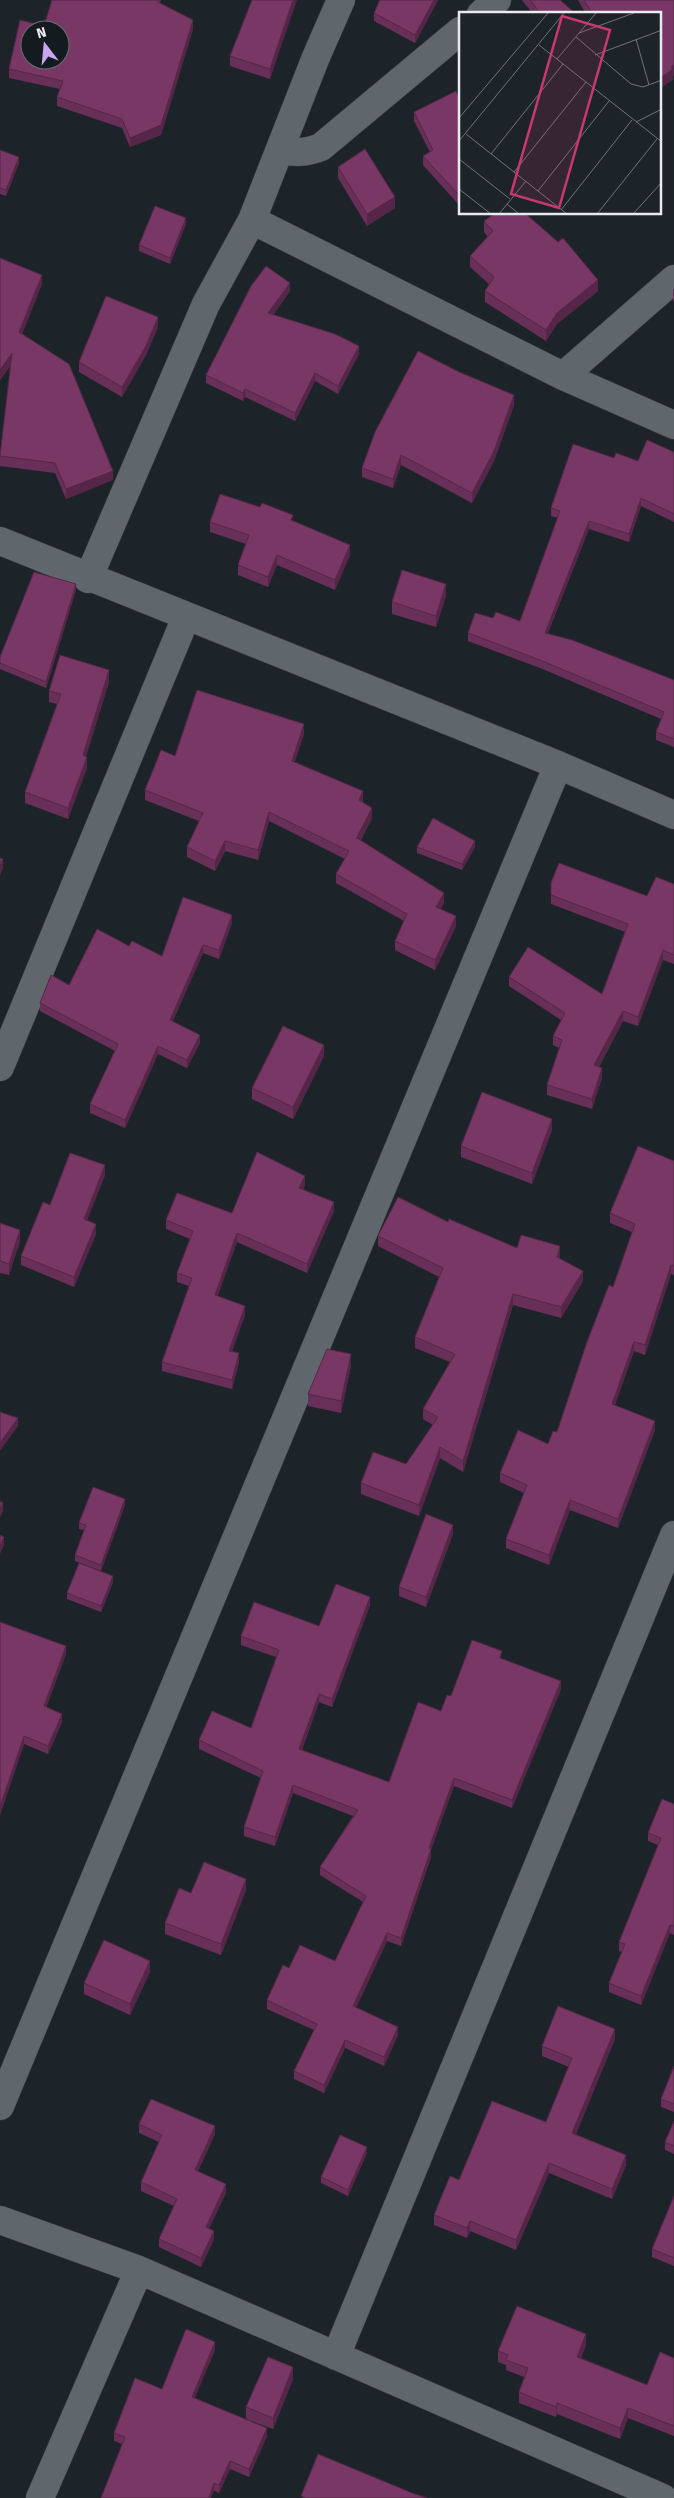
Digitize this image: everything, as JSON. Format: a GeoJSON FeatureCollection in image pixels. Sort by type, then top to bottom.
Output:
{"type":"FeatureCollection","features":[{"type":"Feature","properties":{"kind":"street"},"geometry":{"type":"LineString","coordinates":[[88,579],[206,304],[252,220],[341,0]]}},
{"type":"Feature","properties":{"kind":"street"},"geometry":{"type":"LineString","coordinates":[[483,12],[497,0]]}},
{"type":"Feature","properties":{"kind":"street"},"geometry":{"type":"LineString","coordinates":[[280,150],[296,153],[309,152],[321,147],[459,32]]}},
{"type":"Feature","properties":{"kind":"street"},"geometry":{"type":"LineString","coordinates":[[252,220],[563,376],[674,425]]}},
{"type":"Feature","properties":{"kind":"street"},"geometry":{"type":"LineString","coordinates":[[563,376],[674,279]]}},
{"type":"Feature","properties":{"kind":"street"},"geometry":{"type":"LineString","coordinates":[[0,541],[88,579],[558,765],[674,816]]}},
{"type":"Feature","properties":{"kind":"street"},"geometry":{"type":"LineString","coordinates":[[0,1067],[186,617]]}},
{"type":"Feature","properties":{"kind":"street"},"geometry":{"type":"LineString","coordinates":[[0,2106],[558,765]]}},
{"type":"Feature","properties":{"kind":"street"},"geometry":{"type":"LineString","coordinates":[[336,2356],[674,1535]]}},
{"type":"Feature","properties":{"kind":"street"},"geometry":{"type":"LineString","coordinates":[[0,2220],[139,2270],[663,2498]]}},
{"type":"Feature","properties":{"kind":"street"},"geometry":{"type":"LineString","coordinates":[[40,2498],[139,2270]]}},
{"type":"Feature","properties":{"kind":"building"},"geometry":{"type":"Polygon","coordinates":[[[52,0],[158,0],[158,2],[193,20],[161,125],[130,138],[122,119],[57,97],[63,81],[9,69],[20,20],[20,70],[70,70],[70,20],[46,20],[52,0]]]}},
{"type":"Feature","properties":{"kind":"building"},"geometry":{"type":"Polygon","coordinates":[[[252,0],[293,0],[270,69],[230,56],[252,0]]]}},
{"type":"Feature","properties":{"kind":"building"},"geometry":{"type":"Polygon","coordinates":[[[380,0],[434,0],[415,35],[374,13],[380,0]]]}},
{"type":"Feature","properties":{"kind":"building"},"geometry":{"type":"Polygon","coordinates":[[[530,0],[560,0],[574,12],[539,12],[530,0]]]}},
{"type":"Feature","properties":{"kind":"building"},"geometry":{"type":"Polygon","coordinates":[[[584,0],[674,0],[674,65],[671,67],[673,69],[662,77],[662,12],[592,12],[584,0]]]}},
{"type":"Feature","properties":{"kind":"building"},"geometry":{"type":"Polygon","coordinates":[[[456,91],[459,98],[458,194],[423,156],[433,150],[414,112],[456,91]]]}},
{"type":"Feature","properties":{"kind":"building"},"geometry":{"type":"Polygon","coordinates":[[[365,149],[395,197],[367,214],[338,167],[365,149]]]}},
{"type":"Feature","properties":{"kind":"building"},"geometry":{"type":"Polygon","coordinates":[[[0,150],[19,157],[6,190],[0,188],[0,150]]]}},
{"type":"Feature","properties":{"kind":"building"},"geometry":{"type":"Polygon","coordinates":[[[155,206],[186,218],[170,258],[139,245],[155,206]]]}},
{"type":"Feature","properties":{"kind":"building"},"geometry":{"type":"Polygon","coordinates":[[[493,215],[527,215],[558,242],[563,238],[598,280],[557,313],[546,330],[485,291],[494,277],[470,256],[493,231],[484,221],[493,215]]]}},
{"type":"Feature","properties":{"kind":"building"},"geometry":{"type":"Polygon","coordinates":[[[0,258],[42,275],[19,332],[69,364],[113,471],[66,489],[55,463],[0,456],[12,353],[0,370],[0,258]]]}},
{"type":"Feature","properties":{"kind":"building"},"geometry":{"type":"Polygon","coordinates":[[[266,266],[290,283],[268,313],[335,334],[359,346],[338,386],[315,373],[295,413],[245,389],[243,393],[206,375],[251,286],[266,266]]]}},
{"type":"Feature","properties":{"kind":"building"},"geometry":{"type":"Polygon","coordinates":[[[106,296],[158,317],[146,346],[122,387],[79,362],[106,296]]]}},
{"type":"Feature","properties":{"kind":"building"},"geometry":{"type":"Polygon","coordinates":[[[418,351],[459,372],[514,395],[494,451],[472,493],[401,455],[393,479],[362,468],[375,432],[418,351]]]}},
{"type":"Feature","properties":{"kind":"building"},"geometry":{"type":"Polygon","coordinates":[[[647,440],[674,452],[674,514],[641,498],[629,534],[589,521],[545,633],[572,640],[674,680],[674,739],[656,732],[664,712],[540,660],[468,633],[475,613],[493,618],[496,612],[520,621],[560,511],[551,508],[573,444],[614,458],[616,453],[638,461],[647,440]]]}},
{"type":"Feature","properties":{"kind":"building"},"geometry":{"type":"Polygon","coordinates":[[[220,494],[260,507],[262,503],[293,515],[291,520],[350,545],[335,580],[277,555],[268,577],[238,565],[249,535],[210,522],[220,494]]]}},
{"type":"Feature","properties":{"kind":"building"},"geometry":{"type":"Polygon","coordinates":[[[402,570],[446,584],[436,616],[392,602],[402,570]]]}},
{"type":"Feature","properties":{"kind":"building"},"geometry":{"type":"Polygon","coordinates":[[[34,572],[76,584],[46,682],[0,663],[0,657],[34,572]]]}},
{"type":"Feature","properties":{"kind":"building"},"geometry":{"type":"Polygon","coordinates":[[[60,655],[109,670],[83,755],[87,757],[68,808],[25,792],[61,694],[49,691],[60,655]]]}},
{"type":"Feature","properties":{"kind":"building"},"geometry":{"type":"Polygon","coordinates":[[[197,690],[304,724],[292,761],[363,791],[359,800],[372,808],[356,839],[444,893],[436,907],[456,916],[435,960],[395,941],[407,914],[336,874],[349,851],[269,812],[258,850],[225,841],[215,861],[187,847],[203,813],[145,790],[161,750],[175,756],[197,690]]]}},
{"type":"Feature","properties":{"kind":"building"},"geometry":{"type":"Polygon","coordinates":[[[433,818],[475,841],[462,864],[417,847],[433,818]]]}},
{"type":"Feature","properties":{"kind":"building"},"geometry":{"type":"Polygon","coordinates":[[[559,863],[647,896],[656,877],[674,884],[674,955],[663,950],[638,1017],[623,1011],[594,1065],[602,1068],[592,1099],[547,1085],[562,1040],[553,1036],[565,1013],[509,977],[528,947],[602,994],[628,924],[551,895],[551,883],[559,863]]]}},
{"type":"Feature","properties":{"kind":"building"},"geometry":{"type":"Polygon","coordinates":[[[183,897],[232,915],[219,950],[203,945],[170,1020],[200,1035],[187,1060],[158,1046],[125,1120],[90,1104],[118,1044],[40,1003],[51,975],[69,985],[97,929],[129,946],[132,941],[162,956],[183,897]]]}},
{"type":"Feature","properties":{"kind":"building"},"geometry":{"type":"Polygon","coordinates":[[[283,1026],[324,1045],[293,1107],[252,1088],[283,1026]]]}},
{"type":"Feature","properties":{"kind":"building"},"geometry":{"type":"Polygon","coordinates":[[[482,1092],[552,1119],[532,1173],[461,1146],[482,1092]]]}},
{"type":"Feature","properties":{"kind":"building"},"geometry":{"type":"Polygon","coordinates":[[[638,1146],[674,1161],[674,1266],[671,1265],[645,1345],[634,1342],[612,1404],[655,1421],[618,1519],[570,1500],[549,1555],[506,1539],[527,1485],[500,1473],[518,1430],[548,1444],[553,1431],[557,1432],[587,1342],[609,1285],[613,1287],[635,1224],[610,1213],[638,1146]]]}},
{"type":"Feature","properties":{"kind":"building"},"geometry":{"type":"Polygon","coordinates":[[[257,1152],[305,1176],[299,1188],[334,1202],[307,1264],[237,1233],[215,1295],[245,1306],[229,1351],[239,1353],[232,1380],[162,1362],[192,1278],[177,1273],[193,1231],[166,1220],[177,1193],[232,1213],[257,1152]]]}},
{"type":"Feature","properties":{"kind":"building"},"geometry":{"type":"Polygon","coordinates":[[[70,1153],[105,1165],[84,1219],[96,1224],[74,1277],[21,1256],[43,1202],[50,1205],[70,1153]]]}},
{"type":"Feature","properties":{"kind":"building"},"geometry":{"type":"Polygon","coordinates":[[[398,1197],[448,1222],[449,1219],[517,1248],[521,1235],[560,1246],[557,1257],[583,1271],[561,1307],[513,1294],[463,1461],[440,1447],[419,1505],[361,1483],[373,1452],[406,1464],[438,1417],[423,1409],[455,1354],[415,1337],[443,1268],[378,1236],[398,1197]]]}},
{"type":"Feature","properties":{"kind":"building"},"geometry":{"type":"Polygon","coordinates":[[[0,1223],[20,1230],[9,1264],[0,1261],[0,1223]]]}},
{"type":"Feature","properties":{"kind":"building"},"geometry":{"type":"Polygon","coordinates":[[[327,1349],[351,1354],[341,1401],[308,1394],[327,1349]]]}},
{"type":"Feature","properties":{"kind":"building"},"geometry":{"type":"Polygon","coordinates":[[[0,1412],[18,1418],[0,1443],[0,1412]]]}},
{"type":"Feature","properties":{"kind":"building"},"geometry":{"type":"Polygon","coordinates":[[[93,1487],[125,1499],[101,1565],[75,1555],[86,1525],[79,1523],[93,1487]]]}},
{"type":"Feature","properties":{"kind":"building"},"geometry":{"type":"Polygon","coordinates":[[[426,1514],[453,1525],[426,1597],[399,1587],[426,1514]]]}},
{"type":"Feature","properties":{"kind":"building"},"geometry":{"type":"Polygon","coordinates":[[[0,1535],[4,1537],[0,1546],[0,1535]]]}},
{"type":"Feature","properties":{"kind":"building"},"geometry":{"type":"Polygon","coordinates":[[[79,1563],[113,1576],[101,1606],[67,1593],[79,1563]]]}},
{"type":"Feature","properties":{"kind":"building"},"geometry":{"type":"Polygon","coordinates":[[[336,1584],[370,1597],[332,1699],[319,1694],[299,1749],[389,1782],[418,1702],[441,1711],[447,1695],[451,1696],[472,1640],[502,1651],[500,1658],[561,1681],[512,1800],[454,1778],[429,1848],[431,1849],[401,1938],[387,1933],[353,2006],[398,2027],[384,2057],[345,2040],[324,2085],[294,2071],[317,2024],[267,2000],[283,1965],[289,1968],[300,1945],[335,1961],[366,1896],[320,1867],[358,1810],[293,1785],[275,1837],[244,1827],[263,1771],[199,1740],[212,1711],[251,1728],[279,1650],[241,1636],[254,1602],[319,1626],[336,1584]]]}},
{"type":"Feature","properties":{"kind":"building"},"geometry":{"type":"Polygon","coordinates":[[[0,1622],[66,1646],[44,1706],[62,1714],[48,1746],[24,1736],[0,1807],[0,1622]]]}},
{"type":"Feature","properties":{"kind":"building"},"geometry":{"type":"Polygon","coordinates":[[[662,1799],[674,1804],[674,1926],[670,1925],[641,1996],[609,1983],[625,1944],[619,1942],[661,1838],[648,1833],[662,1799]]]}},
{"type":"Feature","properties":{"kind":"building"},"geometry":{"type":"Polygon","coordinates":[[[204,1862],[246,1879],[221,1944],[165,1923],[179,1888],[191,1893],[204,1862]]]}},
{"type":"Feature","properties":{"kind":"building"},"geometry":{"type":"Polygon","coordinates":[[[104,1940],[150,1961],[130,2004],[84,1983],[104,1940]]]}},
{"type":"Feature","properties":{"kind":"building"},"geometry":{"type":"Polygon","coordinates":[[[558,2006],[615,2029],[572,2133],[626,2155],[612,2189],[549,2163],[516,2240],[470,2221],[467,2228],[434,2215],[450,2176],[459,2180],[492,2101],[546,2122],[572,2058],[542,2046],[558,2006]]]}},
{"type":"Feature","properties":{"kind":"building"},"geometry":{"type":"Polygon","coordinates":[[[674,2066],[674,2104],[661,2099],[674,2066]]]}},
{"type":"Feature","properties":{"kind":"building"},"geometry":{"type":"Polygon","coordinates":[[[151,2099],[215,2126],[195,2170],[226,2184],[206,2227],[214,2231],[201,2258],[159,2239],[177,2199],[141,2182],[162,2135],[139,2124],[151,2099]]]}},
{"type":"Feature","properties":{"kind":"building"},"geometry":{"type":"Polygon","coordinates":[[[674,2121],[674,2146],[665,2142],[674,2121]]]}},
{"type":"Feature","properties":{"kind":"building"},"geometry":{"type":"Polygon","coordinates":[[[340,2135],[367,2147],[348,2190],[321,2177],[340,2135]]]}},
{"type":"Feature","properties":{"kind":"building"},"geometry":{"type":"Polygon","coordinates":[[[674,2196],[674,2258],[652,2249],[674,2196]]]}},
{"type":"Feature","properties":{"kind":"building"},"geometry":{"type":"Polygon","coordinates":[[[517,2306],[586,2334],[577,2357],[647,2385],[660,2352],[674,2358],[674,2426],[628,2408],[620,2428],[557,2403],[556,2407],[519,2392],[528,2368],[506,2360],[508,2355],[498,2351],[517,2306]]]}},
{"type":"Feature","properties":{"kind":"building"},"geometry":{"type":"Polygon","coordinates":[[[186,2329],[215,2342],[192,2397],[267,2428],[249,2469],[230,2461],[219,2485],[214,2483],[209,2498],[101,2498],[125,2437],[114,2433],[135,2378],[162,2389],[186,2329]]]}},
{"type":"Feature","properties":{"kind":"building"},"geometry":{"type":"Polygon","coordinates":[[[268,2357],[293,2367],[273,2418],[246,2407],[268,2357]]]}},
{"type":"Feature","properties":{"kind":"building"},"geometry":{"type":"Polygon","coordinates":[[[318,2454],[427,2498],[305,2498],[301,2496],[318,2454]]]}}]}
